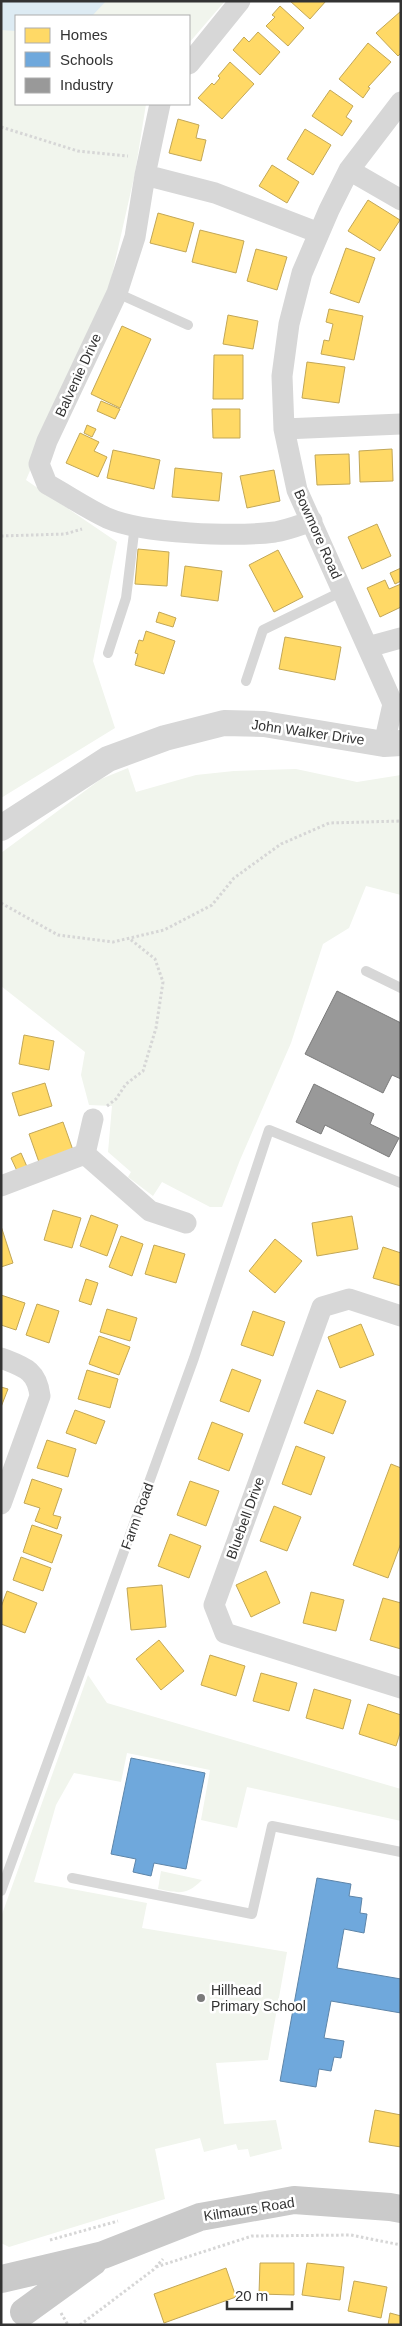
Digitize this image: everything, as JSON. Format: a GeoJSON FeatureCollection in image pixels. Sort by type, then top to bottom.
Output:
{"type":"FeatureCollection","features":[{"type":"Feature","properties":{"kind":"main road","name":"Kilmaurs Road"},"geometry":{"type":"LineString","coordinates":[[2,2279],[103,2255],[200,2217],[294,2200],[401,2209]]}},
{"type":"Feature","properties":{"kind":"main road","name":"Kilmaurs Road"},"geometry":{"type":"LineString","coordinates":[[24,2318],[103,2255]]}},
{"type":"Feature","properties":{"kind":"main road"},"geometry":{"type":"LineString","coordinates":[[2,2279],[14,2290],[24,2318]]}},
{"type":"Feature","properties":{"kind":"street"},"geometry":{"type":"LineString","coordinates":[[190,63],[240,1]]}},
{"type":"Feature","properties":{"kind":"street","name":"Bowmore Road"},"geometry":{"type":"LineString","coordinates":[[392,744],[394,704],[297,490],[284,429],[282,376],[289,324],[302,273],[319,233],[349,170],[401,102]]}},
{"type":"Feature","properties":{"kind":"street","name":"Balvenie Drive"},"geometry":{"type":"LineString","coordinates":[[160,105],[146,166],[135,237],[117,293],[47,441],[39,464],[46,484],[108,518],[136,526],[162,530],[222,534],[276,532],[312,521]]}},
{"type":"Feature","properties":{"kind":"street"},"geometry":{"type":"LineString","coordinates":[[146,166],[319,233]]}},
{"type":"Feature","properties":{"kind":"street"},"geometry":{"type":"LineString","coordinates":[[349,170],[401,200]]}},
{"type":"Feature","properties":{"kind":"street"},"geometry":{"type":"LineString","coordinates":[[284,429],[401,424]]}},
{"type":"Feature","properties":{"kind":"street"},"geometry":{"type":"LineString","coordinates":[[368,647],[401,638]]}},
{"type":"Feature","properties":{"kind":"street","name":"John Walker Drive"},"geometry":{"type":"LineString","coordinates":[[1,828],[108,759],[165,738],[224,723],[264,724],[392,744]]}},
{"type":"Feature","properties":{"kind":"street"},"geometry":{"type":"LineString","coordinates":[[86,1154],[93,1119]]}},
{"type":"Feature","properties":{"kind":"street"},"geometry":{"type":"LineString","coordinates":[[1,1186],[86,1154]]}},
{"type":"Feature","properties":{"kind":"street"},"geometry":{"type":"LineString","coordinates":[[86,1154],[150,1211],[186,1223]]}},
{"type":"Feature","properties":{"kind":"street","name":"Bluebell Drive"},"geometry":{"type":"LineString","coordinates":[[401,1316],[349,1298],[322,1307],[214,1605],[225,1633],[401,1688]]}},
{"type":"Feature","properties":{"kind":"street"},"geometry":{"type":"LineString","coordinates":[[1,1358],[26,1368],[39,1381],[40,1396],[1,1504]]}},
{"type":"Feature","properties":{"kind":"lane"},"geometry":{"type":"LineString","coordinates":[[117,293],[188,325]]}},
{"type":"Feature","properties":{"kind":"lane"},"geometry":{"type":"LineString","coordinates":[[108,653],[126,598],[136,526]]}},
{"type":"Feature","properties":{"kind":"lane"},"geometry":{"type":"LineString","coordinates":[[246,680],[263,630],[343,590]]}},
{"type":"Feature","properties":{"kind":"lane"},"geometry":{"type":"LineString","coordinates":[[366,971],[401,988]]}},
{"type":"Feature","properties":{"kind":"lane","name":"Farm Road"},"geometry":{"type":"LineString","coordinates":[[1,1891],[194,1358],[264,1139],[269,1130],[401,1183]]}},
{"type":"Feature","properties":{"kind":"lane"},"geometry":{"type":"LineString","coordinates":[[72,1878],[252,1914],[272,1826],[401,1852]]}},
{"type":"Feature","properties":{"kind":"path"},"geometry":{"type":"LineString","coordinates":[[1,127],[78,151],[104,155],[146,166]]}},
{"type":"Feature","properties":{"kind":"path"},"geometry":{"type":"LineString","coordinates":[[1,536],[65,534],[85,528],[94,510]]}},
{"type":"Feature","properties":{"kind":"path"},"geometry":{"type":"LineString","coordinates":[[1,903],[58,934],[113,942],[129,939],[164,930],[212,905],[234,878],[289,840],[329,823],[401,821]]}},
{"type":"Feature","properties":{"kind":"path"},"geometry":{"type":"LineString","coordinates":[[93,1119],[116,1099],[126,1084],[143,1071],[156,1028],[163,982],[155,959],[129,939]]}},
{"type":"Feature","properties":{"kind":"path"},"geometry":{"type":"LineString","coordinates":[[156,2267],[252,2236],[351,2235],[401,2245]]}},
{"type":"Feature","properties":{"kind":"path"},"geometry":{"type":"LineString","coordinates":[[80,2325],[156,2267],[168,2253]]}},
{"type":"Feature","properties":{"kind":"shaded area"},"geometry":{"type":"Polygon","coordinates":[[[1,1],[225,1],[190,42],[190,15],[15,15],[15,105],[146,105],[135,173],[110,284],[26,480],[117,542],[93,661],[115,728],[1,798],[1,1]]]}},
{"type":"Feature","properties":{"kind":"shaded area"},"geometry":{"type":"Polygon","coordinates":[[[1,1],[106,1],[93,15],[15,15],[15,31],[1,30],[1,1]]]}},
{"type":"Feature","properties":{"kind":"shaded area"},"geometry":{"type":"Polygon","coordinates":[[[128,768],[136,792],[196,775],[234,771],[296,769],[357,782],[401,775],[401,895],[366,886],[349,928],[323,944],[291,1043],[240,1160],[222,1207],[210,1207],[162,1182],[153,1196],[128,1177],[131,1172],[108,1152],[112,1106],[89,1105],[81,1075],[85,1052],[1,986],[1,853],[101,779],[128,768]]]}},
{"type":"Feature","properties":{"kind":"shaded area"},"geometry":{"type":"Polygon","coordinates":[[[88,1675],[107,1703],[401,1789],[401,1821],[247,1787],[237,1828],[201,1820],[210,1770],[127,1753],[121,1782],[74,1773],[56,1805],[34,1882],[147,1903],[142,1928],[287,1952],[268,2060],[216,2063],[224,2124],[276,2120],[282,2149],[250,2157],[248,2149],[238,2150],[236,2144],[204,2152],[200,2138],[155,2149],[165,2199],[9,2247],[1,2243],[1,1917],[88,1675]]]}},
{"type":"Feature","properties":{"kind":"shaded area"},"geometry":{"type":"Polygon","coordinates":[[[161,1871],[202,1880],[187,1891],[171,1892],[158,1889],[161,1871]]]}},
{"type":"Feature","properties":{"kind":"building: Homes"},"geometry":{"type":"Polygon","coordinates":[[[290,1],[326,1],[310,19],[290,1]]]}},
{"type":"Feature","properties":{"kind":"building: Homes"},"geometry":{"type":"Polygon","coordinates":[[[280,6],[304,28],[288,46],[266,26],[275,17],[272,15],[280,6]]]}},
{"type":"Feature","properties":{"kind":"building: Homes"},"geometry":{"type":"Polygon","coordinates":[[[401,11],[401,53],[398,56],[376,33],[401,11]]]}},
{"type":"Feature","properties":{"kind":"building: Homes"},"geometry":{"type":"Polygon","coordinates":[[[258,32],[280,52],[260,75],[233,50],[244,37],[249,42],[258,32]]]}},
{"type":"Feature","properties":{"kind":"building: Homes"},"geometry":{"type":"Polygon","coordinates":[[[368,43],[391,62],[368,87],[370,88],[363,98],[339,79],[368,43]]]}},
{"type":"Feature","properties":{"kind":"building: Homes"},"geometry":{"type":"Polygon","coordinates":[[[230,62],[254,84],[222,119],[198,98],[212,83],[214,85],[220,78],[218,76],[230,62]]]}},
{"type":"Feature","properties":{"kind":"building: Homes"},"geometry":{"type":"Polygon","coordinates":[[[330,90],[353,106],[346,117],[352,121],[342,136],[312,116],[330,90]]]}},
{"type":"Feature","properties":{"kind":"building: Homes"},"geometry":{"type":"Polygon","coordinates":[[[178,119],[199,125],[196,138],[206,140],[201,161],[169,153],[178,119]]]}},
{"type":"Feature","properties":{"kind":"building: Homes"},"geometry":{"type":"Polygon","coordinates":[[[305,129],[331,145],[313,175],[287,159],[305,129]]]}},
{"type":"Feature","properties":{"kind":"building: Homes"},"geometry":{"type":"Polygon","coordinates":[[[272,165],[299,182],[287,203],[259,186],[272,165]]]}},
{"type":"Feature","properties":{"kind":"building: Homes"},"geometry":{"type":"Polygon","coordinates":[[[368,200],[400,220],[380,251],[348,231],[368,200]]]}},
{"type":"Feature","properties":{"kind":"building: Homes"},"geometry":{"type":"Polygon","coordinates":[[[158,213],[194,223],[186,252],[150,243],[158,213]]]}},
{"type":"Feature","properties":{"kind":"building: Homes"},"geometry":{"type":"Polygon","coordinates":[[[200,230],[244,241],[236,273],[192,262],[200,230]]]}},
{"type":"Feature","properties":{"kind":"building: Homes"},"geometry":{"type":"Polygon","coordinates":[[[346,248],[375,258],[359,303],[330,293],[346,248]]]}},
{"type":"Feature","properties":{"kind":"building: Homes"},"geometry":{"type":"Polygon","coordinates":[[[256,249],[287,257],[277,290],[247,281],[256,249]]]}},
{"type":"Feature","properties":{"kind":"building: Homes"},"geometry":{"type":"Polygon","coordinates":[[[329,309],[363,316],[354,360],[321,354],[324,340],[329,341],[333,324],[326,322],[329,309]]]}},
{"type":"Feature","properties":{"kind":"building: Homes"},"geometry":{"type":"Polygon","coordinates":[[[228,315],[258,321],[253,349],[223,344],[228,315]]]}},
{"type":"Feature","properties":{"kind":"building: Homes"},"geometry":{"type":"Polygon","coordinates":[[[122,326],[151,339],[120,408],[91,394],[122,326]]]}},
{"type":"Feature","properties":{"kind":"building: Homes"},"geometry":{"type":"Polygon","coordinates":[[[214,355],[243,355],[243,399],[213,399],[214,355]]]}},
{"type":"Feature","properties":{"kind":"building: Homes"},"geometry":{"type":"Polygon","coordinates":[[[307,362],[345,367],[339,403],[302,398],[307,362]]]}},
{"type":"Feature","properties":{"kind":"building: Homes"},"geometry":{"type":"Polygon","coordinates":[[[101,401],[120,409],[115,419],[97,411],[101,401]]]}},
{"type":"Feature","properties":{"kind":"building: Homes"},"geometry":{"type":"Polygon","coordinates":[[[212,409],[240,409],[240,438],[213,438],[212,409]]]}},
{"type":"Feature","properties":{"kind":"building: Homes"},"geometry":{"type":"Polygon","coordinates":[[[87,425],[96,429],[92,437],[84,433],[87,425]]]}},
{"type":"Feature","properties":{"kind":"building: Homes"},"geometry":{"type":"Polygon","coordinates":[[[80,433],[99,442],[94,451],[107,457],[98,477],[66,463],[80,433]]]}},
{"type":"Feature","properties":{"kind":"building: Homes"},"geometry":{"type":"Polygon","coordinates":[[[392,449],[393,481],[360,482],[359,451],[392,449]]]}},
{"type":"Feature","properties":{"kind":"building: Homes"},"geometry":{"type":"Polygon","coordinates":[[[113,450],[160,460],[154,489],[107,478],[113,450]]]}},
{"type":"Feature","properties":{"kind":"building: Homes"},"geometry":{"type":"Polygon","coordinates":[[[349,454],[350,484],[317,485],[315,455],[349,454]]]}},
{"type":"Feature","properties":{"kind":"building: Homes"},"geometry":{"type":"Polygon","coordinates":[[[175,468],[222,473],[219,501],[172,497],[175,468]]]}},
{"type":"Feature","properties":{"kind":"building: Homes"},"geometry":{"type":"Polygon","coordinates":[[[274,470],[280,501],[247,508],[240,476],[274,470]]]}},
{"type":"Feature","properties":{"kind":"building: Homes"},"geometry":{"type":"Polygon","coordinates":[[[377,524],[391,556],[362,569],[348,537],[377,524]]]}},
{"type":"Feature","properties":{"kind":"building: Homes"},"geometry":{"type":"Polygon","coordinates":[[[138,549],[169,552],[167,586],[135,584],[138,549]]]}},
{"type":"Feature","properties":{"kind":"building: Homes"},"geometry":{"type":"Polygon","coordinates":[[[278,550],[303,597],[274,612],[249,565],[278,550]]]}},
{"type":"Feature","properties":{"kind":"building: Homes"},"geometry":{"type":"Polygon","coordinates":[[[185,566],[222,571],[218,601],[181,596],[185,566]]]}},
{"type":"Feature","properties":{"kind":"building: Homes"},"geometry":{"type":"Polygon","coordinates":[[[401,568],[401,581],[395,584],[390,573],[401,568]]]}},
{"type":"Feature","properties":{"kind":"building: Homes"},"geometry":{"type":"Polygon","coordinates":[[[385,580],[389,589],[401,584],[401,607],[380,617],[367,588],[385,580]]]}},
{"type":"Feature","properties":{"kind":"building: Homes"},"geometry":{"type":"Polygon","coordinates":[[[159,612],[176,618],[173,627],[156,622],[159,612]]]}},
{"type":"Feature","properties":{"kind":"building: Homes"},"geometry":{"type":"Polygon","coordinates":[[[146,631],[175,641],[164,674],[135,665],[138,654],[135,653],[139,640],[143,641],[146,631]]]}},
{"type":"Feature","properties":{"kind":"building: Homes"},"geometry":{"type":"Polygon","coordinates":[[[285,637],[341,647],[335,680],[279,669],[285,637]]]}},
{"type":"Feature","properties":{"kind":"building: Homes"},"geometry":{"type":"Polygon","coordinates":[[[24,1035],[54,1041],[49,1070],[19,1064],[24,1035]]]}},
{"type":"Feature","properties":{"kind":"building: Homes"},"geometry":{"type":"Polygon","coordinates":[[[45,1083],[52,1106],[19,1116],[12,1093],[45,1083]]]}},
{"type":"Feature","properties":{"kind":"building: Homes"},"geometry":{"type":"Polygon","coordinates":[[[63,1122],[74,1153],[40,1165],[29,1134],[63,1122]]]}},
{"type":"Feature","properties":{"kind":"building: Homes"},"geometry":{"type":"Polygon","coordinates":[[[21,1153],[28,1169],[18,1173],[11,1158],[21,1153]]]}},
{"type":"Feature","properties":{"kind":"building: Homes"},"geometry":{"type":"Polygon","coordinates":[[[53,1210],[81,1218],[72,1248],[44,1240],[53,1210]]]}},
{"type":"Feature","properties":{"kind":"building: Homes"},"geometry":{"type":"Polygon","coordinates":[[[91,1215],[118,1225],[107,1256],[80,1246],[91,1215]]]}},
{"type":"Feature","properties":{"kind":"building: Homes"},"geometry":{"type":"Polygon","coordinates":[[[352,1216],[358,1249],[317,1256],[312,1223],[352,1216]]]}},
{"type":"Feature","properties":{"kind":"building: Homes"},"geometry":{"type":"Polygon","coordinates":[[[1,1226],[13,1263],[1,1267],[1,1226]]]}},
{"type":"Feature","properties":{"kind":"building: Homes"},"geometry":{"type":"Polygon","coordinates":[[[121,1236],[143,1244],[132,1276],[109,1267],[121,1236]]]}},
{"type":"Feature","properties":{"kind":"building: Homes"},"geometry":{"type":"Polygon","coordinates":[[[275,1239],[302,1261],[275,1293],[249,1271],[275,1239]]]}},
{"type":"Feature","properties":{"kind":"building: Homes"},"geometry":{"type":"Polygon","coordinates":[[[154,1245],[185,1254],[176,1283],[145,1274],[154,1245]]]}},
{"type":"Feature","properties":{"kind":"building: Homes"},"geometry":{"type":"Polygon","coordinates":[[[383,1247],[401,1253],[401,1286],[373,1278],[383,1247]]]}},
{"type":"Feature","properties":{"kind":"building: Homes"},"geometry":{"type":"Polygon","coordinates":[[[86,1279],[98,1283],[91,1305],[79,1301],[86,1279]]]}},
{"type":"Feature","properties":{"kind":"building: Homes"},"geometry":{"type":"Polygon","coordinates":[[[1,1295],[25,1303],[16,1330],[1,1325],[1,1295]]]}},
{"type":"Feature","properties":{"kind":"building: Homes"},"geometry":{"type":"Polygon","coordinates":[[[37,1304],[59,1311],[49,1343],[26,1335],[37,1304]]]}},
{"type":"Feature","properties":{"kind":"building: Homes"},"geometry":{"type":"Polygon","coordinates":[[[107,1309],[137,1318],[130,1341],[100,1332],[107,1309]]]}},
{"type":"Feature","properties":{"kind":"building: Homes"},"geometry":{"type":"Polygon","coordinates":[[[253,1311],[285,1322],[273,1356],[241,1345],[253,1311]]]}},
{"type":"Feature","properties":{"kind":"building: Homes"},"geometry":{"type":"Polygon","coordinates":[[[361,1324],[374,1355],[340,1368],[328,1337],[361,1324]]]}},
{"type":"Feature","properties":{"kind":"building: Homes"},"geometry":{"type":"Polygon","coordinates":[[[99,1336],[130,1347],[119,1375],[89,1364],[99,1336]]]}},
{"type":"Feature","properties":{"kind":"building: Homes"},"geometry":{"type":"Polygon","coordinates":[[[232,1369],[261,1380],[249,1412],[220,1401],[232,1369]]]}},
{"type":"Feature","properties":{"kind":"building: Homes"},"geometry":{"type":"Polygon","coordinates":[[[87,1370],[118,1379],[110,1408],[78,1399],[87,1370]]]}},
{"type":"Feature","properties":{"kind":"building: Homes"},"geometry":{"type":"Polygon","coordinates":[[[1,1387],[8,1389],[1,1407],[1,1387]]]}},
{"type":"Feature","properties":{"kind":"building: Homes"},"geometry":{"type":"Polygon","coordinates":[[[317,1390],[346,1401],[333,1434],[304,1423],[317,1390]]]}},
{"type":"Feature","properties":{"kind":"building: Homes"},"geometry":{"type":"Polygon","coordinates":[[[75,1410],[105,1421],[96,1444],[66,1433],[75,1410]]]}},
{"type":"Feature","properties":{"kind":"building: Homes"},"geometry":{"type":"Polygon","coordinates":[[[212,1422],[243,1434],[229,1471],[198,1459],[212,1422]]]}},
{"type":"Feature","properties":{"kind":"building: Homes"},"geometry":{"type":"Polygon","coordinates":[[[47,1440],[76,1449],[68,1477],[37,1468],[47,1440]]]}},
{"type":"Feature","properties":{"kind":"building: Homes"},"geometry":{"type":"Polygon","coordinates":[[[296,1446],[325,1457],[311,1495],[282,1484],[296,1446]]]}},
{"type":"Feature","properties":{"kind":"building: Homes"},"geometry":{"type":"Polygon","coordinates":[[[391,1464],[401,1468],[401,1543],[388,1578],[353,1565],[391,1464]]]}},
{"type":"Feature","properties":{"kind":"building: Homes"},"geometry":{"type":"Polygon","coordinates":[[[32,1479],[62,1489],[53,1515],[61,1517],[57,1529],[35,1521],[40,1508],[24,1503],[32,1479]]]}},
{"type":"Feature","properties":{"kind":"building: Homes"},"geometry":{"type":"Polygon","coordinates":[[[190,1481],[219,1491],[206,1526],[177,1515],[190,1481]]]}},
{"type":"Feature","properties":{"kind":"building: Homes"},"geometry":{"type":"Polygon","coordinates":[[[274,1506],[301,1517],[287,1551],[260,1541],[274,1506]]]}},
{"type":"Feature","properties":{"kind":"building: Homes"},"geometry":{"type":"Polygon","coordinates":[[[32,1525],[62,1535],[52,1563],[23,1552],[32,1525]]]}},
{"type":"Feature","properties":{"kind":"building: Homes"},"geometry":{"type":"Polygon","coordinates":[[[170,1534],[201,1546],[189,1578],[158,1566],[170,1534]]]}},
{"type":"Feature","properties":{"kind":"building: Homes"},"geometry":{"type":"Polygon","coordinates":[[[21,1557],[51,1568],[43,1591],[13,1580],[21,1557]]]}},
{"type":"Feature","properties":{"kind":"building: Homes"},"geometry":{"type":"Polygon","coordinates":[[[266,1571],[280,1603],[251,1617],[236,1585],[266,1571]]]}},
{"type":"Feature","properties":{"kind":"building: Homes"},"geometry":{"type":"Polygon","coordinates":[[[162,1585],[166,1627],[131,1630],[127,1588],[162,1585]]]}},
{"type":"Feature","properties":{"kind":"building: Homes"},"geometry":{"type":"Polygon","coordinates":[[[7,1591],[37,1603],[25,1633],[1,1624],[1,1607],[7,1591]]]}},
{"type":"Feature","properties":{"kind":"building: Homes"},"geometry":{"type":"Polygon","coordinates":[[[311,1592],[344,1600],[336,1631],[303,1623],[311,1592]]]}},
{"type":"Feature","properties":{"kind":"building: Homes"},"geometry":{"type":"Polygon","coordinates":[[[383,1598],[401,1603],[401,1649],[370,1640],[383,1598]]]}},
{"type":"Feature","properties":{"kind":"building: Homes"},"geometry":{"type":"Polygon","coordinates":[[[159,1640],[184,1671],[161,1690],[136,1659],[159,1640]]]}},
{"type":"Feature","properties":{"kind":"building: Homes"},"geometry":{"type":"Polygon","coordinates":[[[210,1655],[245,1666],[236,1696],[201,1685],[210,1655]]]}},
{"type":"Feature","properties":{"kind":"building: Homes"},"geometry":{"type":"Polygon","coordinates":[[[261,1673],[297,1683],[289,1711],[253,1701],[261,1673]]]}},
{"type":"Feature","properties":{"kind":"building: Homes"},"geometry":{"type":"Polygon","coordinates":[[[314,1689],[351,1700],[343,1729],[306,1718],[314,1689]]]}},
{"type":"Feature","properties":{"kind":"building: Homes"},"geometry":{"type":"Polygon","coordinates":[[[368,1704],[401,1715],[401,1730],[396,1746],[359,1734],[368,1704]]]}},
{"type":"Feature","properties":{"kind":"building: Homes"},"geometry":{"type":"Polygon","coordinates":[[[375,2110],[401,2115],[401,2147],[369,2142],[375,2110]]]}},
{"type":"Feature","properties":{"kind":"building: Homes"},"geometry":{"type":"Polygon","coordinates":[[[260,2263],[294,2263],[294,2295],[259,2294],[260,2263]]]}},
{"type":"Feature","properties":{"kind":"building: Homes"},"geometry":{"type":"Polygon","coordinates":[[[307,2263],[344,2267],[340,2300],[302,2295],[307,2263]]]}},
{"type":"Feature","properties":{"kind":"building: Homes"},"geometry":{"type":"Polygon","coordinates":[[[226,2268],[236,2297],[164,2323],[154,2294],[226,2268]]]}},
{"type":"Feature","properties":{"kind":"building: Homes"},"geometry":{"type":"Polygon","coordinates":[[[354,2281],[387,2287],[381,2318],[348,2311],[354,2281]]]}},
{"type":"Feature","properties":{"kind":"building: Homes"},"geometry":{"type":"Polygon","coordinates":[[[390,2313],[401,2316],[401,2325],[388,2325],[390,2313]]]}},
{"type":"Feature","properties":{"kind":"building: Schools"},"geometry":{"type":"Polygon","coordinates":[[[131,1758],[205,1773],[186,1869],[154,1863],[151,1876],[133,1872],[136,1859],[111,1854],[131,1758]]]}},
{"type":"Feature","properties":{"kind":"building: Schools"},"geometry":{"type":"Polygon","coordinates":[[[317,1878],[351,1884],[349,1896],[362,1898],[360,1913],[367,1914],[364,1933],[344,1929],[337,1968],[401,1979],[401,2013],[331,2001],[324,2038],[344,2041],[341,2058],[334,2057],[331,2071],[319,2069],[316,2087],[280,2081],[317,1878]]]}},
{"type":"Feature","properties":{"kind":"building: Industry"},"geometry":{"type":"Polygon","coordinates":[[[337,991],[401,1023],[401,1079],[392,1075],[383,1093],[305,1054],[337,991]]]}},
{"type":"Feature","properties":{"kind":"building: Industry"},"geometry":{"type":"Polygon","coordinates":[[[314,1084],[374,1114],[370,1124],[399,1138],[389,1157],[325,1125],[321,1134],[296,1122],[314,1084]]]}},
{"type":"Feature","properties":{"kind":"place","name":"Hillhead Primary School"},"geometry":{"type":"Point","coordinates":[201,1998]}}]}
